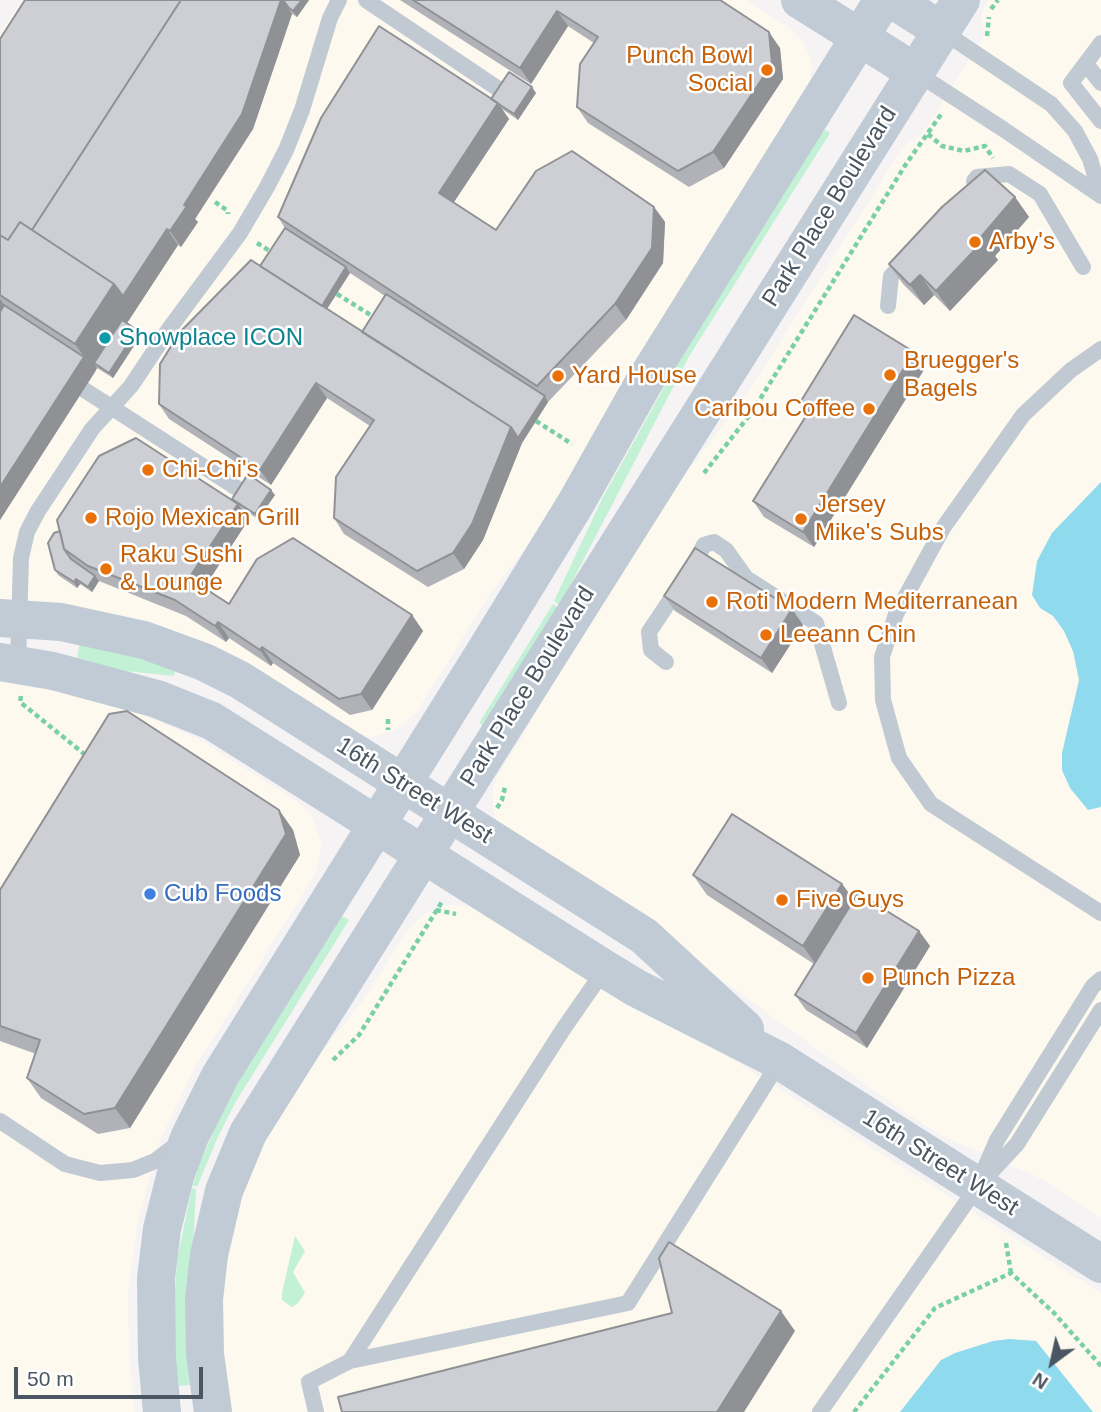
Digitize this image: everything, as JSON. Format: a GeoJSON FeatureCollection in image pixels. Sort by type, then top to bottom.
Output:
{"type":"FeatureCollection","features":[{"type":"Feature","properties":{"kind":"street"},"geometry":{"type":"LineString","coordinates":[[800,0],[915,72]]}},
{"type":"Feature","properties":{"kind":"street"},"geometry":{"type":"LineString","coordinates":[[162,1412],[157,1358],[156,1278],[162,1229],[176,1174],[190,1136],[220,1076],[403,785],[576,503],[643,384],[883,0]]}},
{"type":"Feature","properties":{"kind":"street"},"geometry":{"type":"LineString","coordinates":[[893,0],[951,15]]}},
{"type":"Feature","properties":{"kind":"street","name":"Park Place Boulevard"},"geometry":{"type":"LineString","coordinates":[[213,1412],[205,1354],[204,1299],[209,1255],[224,1191],[248,1133],[951,15]]}},
{"type":"Feature","properties":{"kind":"street","name":"16th Street West"},"geometry":{"type":"LineString","coordinates":[[9,618],[61,622],[144,639],[204,662],[240,680],[644,936],[780,1061]]}},
{"type":"Feature","properties":{"kind":"street","name":"16th Street West"},"geometry":{"type":"LineString","coordinates":[[13,673],[53,671],[158,699],[212,721],[636,988],[780,1061],[1101,1264]]}},
{"type":"Feature","properties":{"kind":"lane"},"geometry":{"type":"LineString","coordinates":[[13,673],[9,618],[27,532],[92,429],[131,386],[169,329],[240,233],[267,187],[302,110],[330,18],[339,0]]}},
{"type":"Feature","properties":{"kind":"lane"},"geometry":{"type":"LineString","coordinates":[[366,0],[503,92]]}},
{"type":"Feature","properties":{"kind":"lane"},"geometry":{"type":"LineString","coordinates":[[951,15],[1052,104],[1075,131],[1090,159],[1101,196]]}},
{"type":"Feature","properties":{"kind":"lane"},"geometry":{"type":"LineString","coordinates":[[1100,46],[1071,83],[1101,121]]}},
{"type":"Feature","properties":{"kind":"lane"},"geometry":{"type":"LineString","coordinates":[[1081,69],[1101,83]]}},
{"type":"Feature","properties":{"kind":"lane"},"geometry":{"type":"LineString","coordinates":[[1081,69],[1101,105]]}},
{"type":"Feature","properties":{"kind":"lane"},"geometry":{"type":"LineString","coordinates":[[915,72],[1101,196]]}},
{"type":"Feature","properties":{"kind":"lane"},"geometry":{"type":"LineString","coordinates":[[964,194],[977,177],[1009,174],[1040,194],[1083,267]]}},
{"type":"Feature","properties":{"kind":"lane"},"geometry":{"type":"LineString","coordinates":[[888,306],[891,276],[916,248]]}},
{"type":"Feature","properties":{"kind":"lane"},"geometry":{"type":"LineString","coordinates":[[1101,349],[1071,370],[1023,415],[943,528],[897,614],[882,657],[883,700],[899,758],[931,804],[1101,913]]}},
{"type":"Feature","properties":{"kind":"lane"},"geometry":{"type":"LineString","coordinates":[[83,389],[243,492]]}},
{"type":"Feature","properties":{"kind":"lane"},"geometry":{"type":"LineString","coordinates":[[666,662],[651,650],[649,632],[704,545],[714,542],[726,550],[746,578],[816,623],[839,703]]}},
{"type":"Feature","properties":{"kind":"lane"},"geometry":{"type":"LineString","coordinates":[[350,1361],[557,1038],[605,969]]}},
{"type":"Feature","properties":{"kind":"lane"},"geometry":{"type":"LineString","coordinates":[[976,1187],[997,1140],[1093,986],[1101,979]]}},
{"type":"Feature","properties":{"kind":"lane"},"geometry":{"type":"LineString","coordinates":[[820,1412],[976,1187],[1017,1144],[1101,1010]]}},
{"type":"Feature","properties":{"kind":"lane"},"geometry":{"type":"LineString","coordinates":[[316,1412],[309,1382],[350,1361],[628,1303],[780,1061]]}},
{"type":"Feature","properties":{"kind":"lane"},"geometry":{"type":"LineString","coordinates":[[0,1121],[65,1164],[100,1173],[133,1170],[155,1161],[190,1136]]}},
{"type":"Feature","properties":{"kind":"path"},"geometry":{"type":"LineString","coordinates":[[987,41],[989,12],[998,0]]}},
{"type":"Feature","properties":{"kind":"path"},"geometry":{"type":"LineString","coordinates":[[702,475],[752,412],[906,164],[928,134],[943,146],[964,150],[985,146],[1005,174]]}},
{"type":"Feature","properties":{"kind":"path"},"geometry":{"type":"LineString","coordinates":[[215,202],[228,211],[228,218]]}},
{"type":"Feature","properties":{"kind":"path"},"geometry":{"type":"LineString","coordinates":[[264,248],[275,255]]}},
{"type":"Feature","properties":{"kind":"path"},"geometry":{"type":"LineString","coordinates":[[337,294],[377,320]]}},
{"type":"Feature","properties":{"kind":"path"},"geometry":{"type":"LineString","coordinates":[[536,421],[572,444]]}},
{"type":"Feature","properties":{"kind":"path"},"geometry":{"type":"LineString","coordinates":[[13,673],[20,702],[94,762]]}},
{"type":"Feature","properties":{"kind":"path"},"geometry":{"type":"LineString","coordinates":[[388,719],[388,730]]}},
{"type":"Feature","properties":{"kind":"path"},"geometry":{"type":"LineString","coordinates":[[502,800],[507,781]]}},
{"type":"Feature","properties":{"kind":"path"},"geometry":{"type":"LineString","coordinates":[[329,1064],[359,1035],[436,910]]}},
{"type":"Feature","properties":{"kind":"path"},"geometry":{"type":"LineString","coordinates":[[1006,1243],[1011,1273],[1054,1313],[1101,1366]]}},
{"type":"Feature","properties":{"kind":"path"},"geometry":{"type":"LineString","coordinates":[[855,1412],[935,1308],[1011,1273]]}},
{"type":"Feature","properties":{"kind":"shaded area"},"geometry":{"type":"Polygon","coordinates":[[[22,0],[746,0],[789,27],[809,54],[812,66],[809,89],[540,529],[492,591],[416,713],[397,729],[373,737],[360,737],[0,603],[0,33],[22,0]]]}},
{"type":"Feature","properties":{"kind":"shaded area"},"geometry":{"type":"Polygon","coordinates":[[[988,0],[1101,0],[1101,1218],[1044,1180],[942,1136],[898,1108],[667,940],[501,828],[493,805],[493,789],[498,775],[582,630],[672,491],[748,393],[898,155],[907,144],[923,133],[983,38],[981,15],[988,0]]]}},
{"type":"Feature","properties":{"kind":"shaded area"},"geometry":{"type":"Polygon","coordinates":[[[0,679],[60,688],[130,709],[198,739],[298,802],[312,817],[322,844],[316,873],[194,1069],[160,1140],[138,1222],[128,1289],[129,1352],[135,1412],[0,1412],[0,679]]]}},
{"type":"Feature","properties":{"kind":"shaded area"},"geometry":{"type":"Polygon","coordinates":[[[449,905],[476,907],[740,1064],[1101,1293],[1101,1412],[228,1412],[220,1328],[226,1258],[243,1190],[266,1134],[312,1064],[359,1006],[412,925],[424,914],[449,905]]]}},
{"type":"Feature","properties":{"kind":"green space"},"geometry":{"type":"Polygon","coordinates":[[[824,129],[830,133],[681,372],[674,369],[824,129]]]}},
{"type":"Feature","properties":{"kind":"green space"},"geometry":{"type":"Polygon","coordinates":[[[672,373],[679,376],[560,605],[554,601],[603,497],[672,373]]]}},
{"type":"Feature","properties":{"kind":"green space"},"geometry":{"type":"Polygon","coordinates":[[[553,604],[559,608],[485,726],[479,723],[553,604]]]}},
{"type":"Feature","properties":{"kind":"green space"},"geometry":{"type":"Polygon","coordinates":[[[80,642],[131,653],[175,669],[174,676],[116,670],[77,658],[80,642]]]}},
{"type":"Feature","properties":{"kind":"green space"},"geometry":{"type":"Polygon","coordinates":[[[342,916],[349,920],[235,1103],[197,1187],[193,1185],[229,1096],[342,916]]]}},
{"type":"Feature","properties":{"kind":"green space"},"geometry":{"type":"Polygon","coordinates":[[[192,1188],[196,1189],[188,1354],[190,1385],[179,1386],[175,1358],[177,1260],[192,1188]]]}},
{"type":"Feature","properties":{"kind":"green space"},"geometry":{"type":"Polygon","coordinates":[[[295,1236],[305,1251],[293,1272],[305,1293],[292,1307],[282,1300],[282,1293],[295,1236]]]}},
{"type":"Feature","properties":{"kind":"water"},"geometry":{"type":"Polygon","coordinates":[[[1101,482],[1101,807],[1088,810],[1070,788],[1062,770],[1062,753],[1079,680],[1073,651],[1064,631],[1053,616],[1040,608],[1032,595],[1037,561],[1052,533],[1101,482]]]}},
{"type":"Feature","properties":{"kind":"water"},"geometry":{"type":"Polygon","coordinates":[[[993,1341],[1036,1341],[1093,1412],[900,1412],[941,1360],[993,1341]]]}},
{"type":"Feature","properties":{"kind":"building"},"geometry":{"type":"Polygon","coordinates":[[[25,0],[181,0],[32,230],[20,222],[8,240],[0,235],[0,39],[25,0]]]}},
{"type":"Feature","properties":{"kind":"building"},"geometry":{"type":"Polygon","coordinates":[[[181,0],[281,0],[242,114],[184,205],[187,206],[170,231],[167,229],[123,296],[114,284],[32,230],[181,0]]]}},
{"type":"Feature","properties":{"kind":"building"},"geometry":{"type":"Polygon","coordinates":[[[283,0],[302,0],[293,11],[283,0]]]}},
{"type":"Feature","properties":{"kind":"building"},"geometry":{"type":"Polygon","coordinates":[[[413,0],[720,0],[769,32],[772,64],[713,152],[678,171],[577,107],[580,64],[598,37],[557,11],[520,68],[413,0]]]}},
{"type":"Feature","properties":{"kind":"building"},"geometry":{"type":"Polygon","coordinates":[[[379,26],[498,103],[439,193],[496,230],[536,171],[572,151],[654,207],[652,248],[615,304],[537,386],[278,217],[321,118],[379,26]]]}},
{"type":"Feature","properties":{"kind":"building"},"geometry":{"type":"Polygon","coordinates":[[[509,72],[532,87],[514,114],[491,99],[509,72]]]}},
{"type":"Feature","properties":{"kind":"building"},"geometry":{"type":"Polygon","coordinates":[[[985,170],[1015,197],[981,237],[984,240],[936,291],[920,275],[910,285],[889,264],[942,207],[985,170]]]}},
{"type":"Feature","properties":{"kind":"building"},"geometry":{"type":"Polygon","coordinates":[[[20,222],[114,284],[75,344],[0,295],[0,235],[8,240],[20,222]]]}},
{"type":"Feature","properties":{"kind":"building"},"geometry":{"type":"Polygon","coordinates":[[[285,228],[346,267],[322,306],[260,266],[285,228]]]}},
{"type":"Feature","properties":{"kind":"building"},"geometry":{"type":"Polygon","coordinates":[[[251,260],[511,427],[472,524],[453,553],[417,571],[334,518],[336,477],[374,420],[316,383],[260,470],[159,404],[160,364],[180,332],[251,260]]]}},
{"type":"Feature","properties":{"kind":"building"},"geometry":{"type":"Polygon","coordinates":[[[386,294],[545,396],[518,438],[511,427],[362,332],[386,294]]]}},
{"type":"Feature","properties":{"kind":"building"},"geometry":{"type":"Polygon","coordinates":[[[4,305],[84,357],[0,487],[0,312],[4,305]]]}},
{"type":"Feature","properties":{"kind":"building"},"geometry":{"type":"Polygon","coordinates":[[[854,315],[914,352],[803,532],[753,501],[811,408],[801,401],[854,315]]]}},
{"type":"Feature","properties":{"kind":"building"},"geometry":{"type":"Polygon","coordinates":[[[122,320],[137,330],[109,373],[94,363],[122,320]]]}},
{"type":"Feature","properties":{"kind":"building"},"geometry":{"type":"Polygon","coordinates":[[[136,438],[238,504],[189,578],[229,604],[257,559],[293,538],[412,615],[361,694],[339,699],[262,647],[260,650],[218,622],[215,626],[175,600],[88,566],[64,549],[57,520],[99,456],[136,438]]]}},
{"type":"Feature","properties":{"kind":"building"},"geometry":{"type":"Polygon","coordinates":[[[248,474],[271,490],[255,514],[232,499],[248,474]]]}},
{"type":"Feature","properties":{"kind":"building"},"geometry":{"type":"Polygon","coordinates":[[[60,531],[64,549],[71,559],[95,576],[88,587],[55,570],[48,543],[54,533],[60,531]]]}},
{"type":"Feature","properties":{"kind":"building"},"geometry":{"type":"Polygon","coordinates":[[[695,548],[792,609],[761,658],[664,596],[695,548]]]}},
{"type":"Feature","properties":{"kind":"building","name":"Cub Foods"},"geometry":{"type":"Polygon","coordinates":[[[127,711],[279,810],[286,834],[115,1108],[84,1114],[27,1078],[40,1040],[0,1026],[0,890],[109,714],[127,711]]]}},
{"type":"Feature","properties":{"kind":"building","name":"Five Guys"},"geometry":{"type":"Polygon","coordinates":[[[732,814],[842,884],[803,946],[693,875],[732,814]]]}},
{"type":"Feature","properties":{"kind":"building","name":"Punch Pizza"},"geometry":{"type":"Polygon","coordinates":[[[858,893],[919,931],[856,1033],[795,995],[858,893]]]}},
{"type":"Feature","properties":{"kind":"building"},"geometry":{"type":"Polygon","coordinates":[[[669,1242],[781,1311],[717,1412],[342,1412],[338,1397],[672,1313],[659,1258],[669,1242]]]}},
{"type":"Feature","properties":{"kind":"place","name":"Punch Bowl Social"},"geometry":{"type":"Point","coordinates":[767,70]}},
{"type":"Feature","properties":{"kind":"place","name":"Arby's"},"geometry":{"type":"Point","coordinates":[975,242]}},
{"type":"Feature","properties":{"kind":"place","name":"Showplace ICON"},"geometry":{"type":"Point","coordinates":[105,338]}},
{"type":"Feature","properties":{"kind":"place","name":"Bruegger's Bagels"},"geometry":{"type":"Point","coordinates":[890,375]}},
{"type":"Feature","properties":{"kind":"place","name":"Yard House"},"geometry":{"type":"Point","coordinates":[558,376]}},
{"type":"Feature","properties":{"kind":"place","name":"Caribou Coffee"},"geometry":{"type":"Point","coordinates":[869,409]}},
{"type":"Feature","properties":{"kind":"place","name":"Chi-Chi's"},"geometry":{"type":"Point","coordinates":[148,470]}},
{"type":"Feature","properties":{"kind":"place","name":"Rojo Mexican Grill"},"geometry":{"type":"Point","coordinates":[91,518]}},
{"type":"Feature","properties":{"kind":"place","name":"Jersey Mike's Subs"},"geometry":{"type":"Point","coordinates":[801,519]}},
{"type":"Feature","properties":{"kind":"place","name":"Raku Sushi & Lounge"},"geometry":{"type":"Point","coordinates":[106,569]}},
{"type":"Feature","properties":{"kind":"place","name":"Roti Modern Mediterranean"},"geometry":{"type":"Point","coordinates":[712,602]}},
{"type":"Feature","properties":{"kind":"place","name":"Leeann Chin"},"geometry":{"type":"Point","coordinates":[766,635]}},
{"type":"Feature","properties":{"kind":"place","name":"Cub Foods"},"geometry":{"type":"Point","coordinates":[150,894]}},
{"type":"Feature","properties":{"kind":"place","name":"Five Guys"},"geometry":{"type":"Point","coordinates":[782,900]}},
{"type":"Feature","properties":{"kind":"place","name":"Punch Pizza"},"geometry":{"type":"Point","coordinates":[868,978]}}]}
